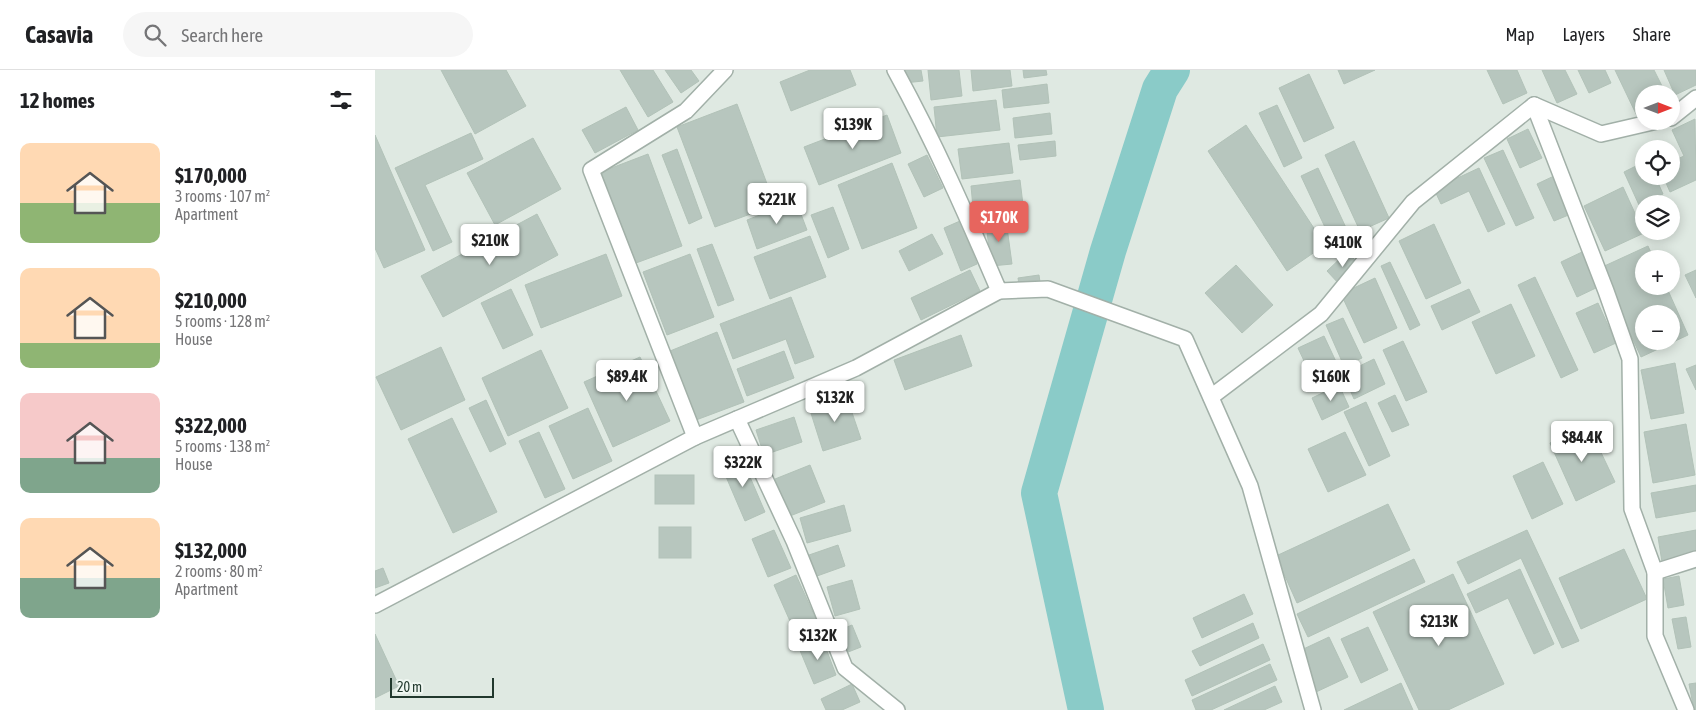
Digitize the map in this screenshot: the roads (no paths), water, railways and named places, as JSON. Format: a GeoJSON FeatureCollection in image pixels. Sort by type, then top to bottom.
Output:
{"type":"FeatureCollection","features":[{"type":"Feature","properties":{"kind":"street"},"geometry":{"type":"LineString","coordinates":[[695,437],[591,170],[686,111],[725,70]]}},
{"type":"Feature","properties":{"kind":"street"},"geometry":{"type":"LineString","coordinates":[[895,70],[967,215],[999,291]]}},
{"type":"Feature","properties":{"kind":"street"},"geometry":{"type":"LineString","coordinates":[[1680,111],[1696,98]]}},
{"type":"Feature","properties":{"kind":"street"},"geometry":{"type":"LineString","coordinates":[[1211,397],[1321,314],[1413,202],[1534,105]]}},
{"type":"Feature","properties":{"kind":"street"},"geometry":{"type":"LineString","coordinates":[[1534,105],[1601,134],[1635,126]]}},
{"type":"Feature","properties":{"kind":"street"},"geometry":{"type":"LineString","coordinates":[[1534,105],[1606,291],[1630,359],[1632,509],[1655,572],[1655,636],[1686,710]]}},
{"type":"Feature","properties":{"kind":"street"},"geometry":{"type":"LineString","coordinates":[[375,606],[695,437],[856,368],[999,291],[1048,289],[1185,339],[1250,486],[1313,710]]}},
{"type":"Feature","properties":{"kind":"street"},"geometry":{"type":"LineString","coordinates":[[737,419],[794,541],[845,668],[897,710]]}},
{"type":"Feature","properties":{"kind":"street"},"geometry":{"type":"LineString","coordinates":[[1655,572],[1696,559]]}},
{"type":"Feature","properties":{"kind":"waterway"},"geometry":{"type":"LineString","coordinates":[[1086,710],[1039,493],[1108,251],[1160,89],[1172,70]]}}]}
